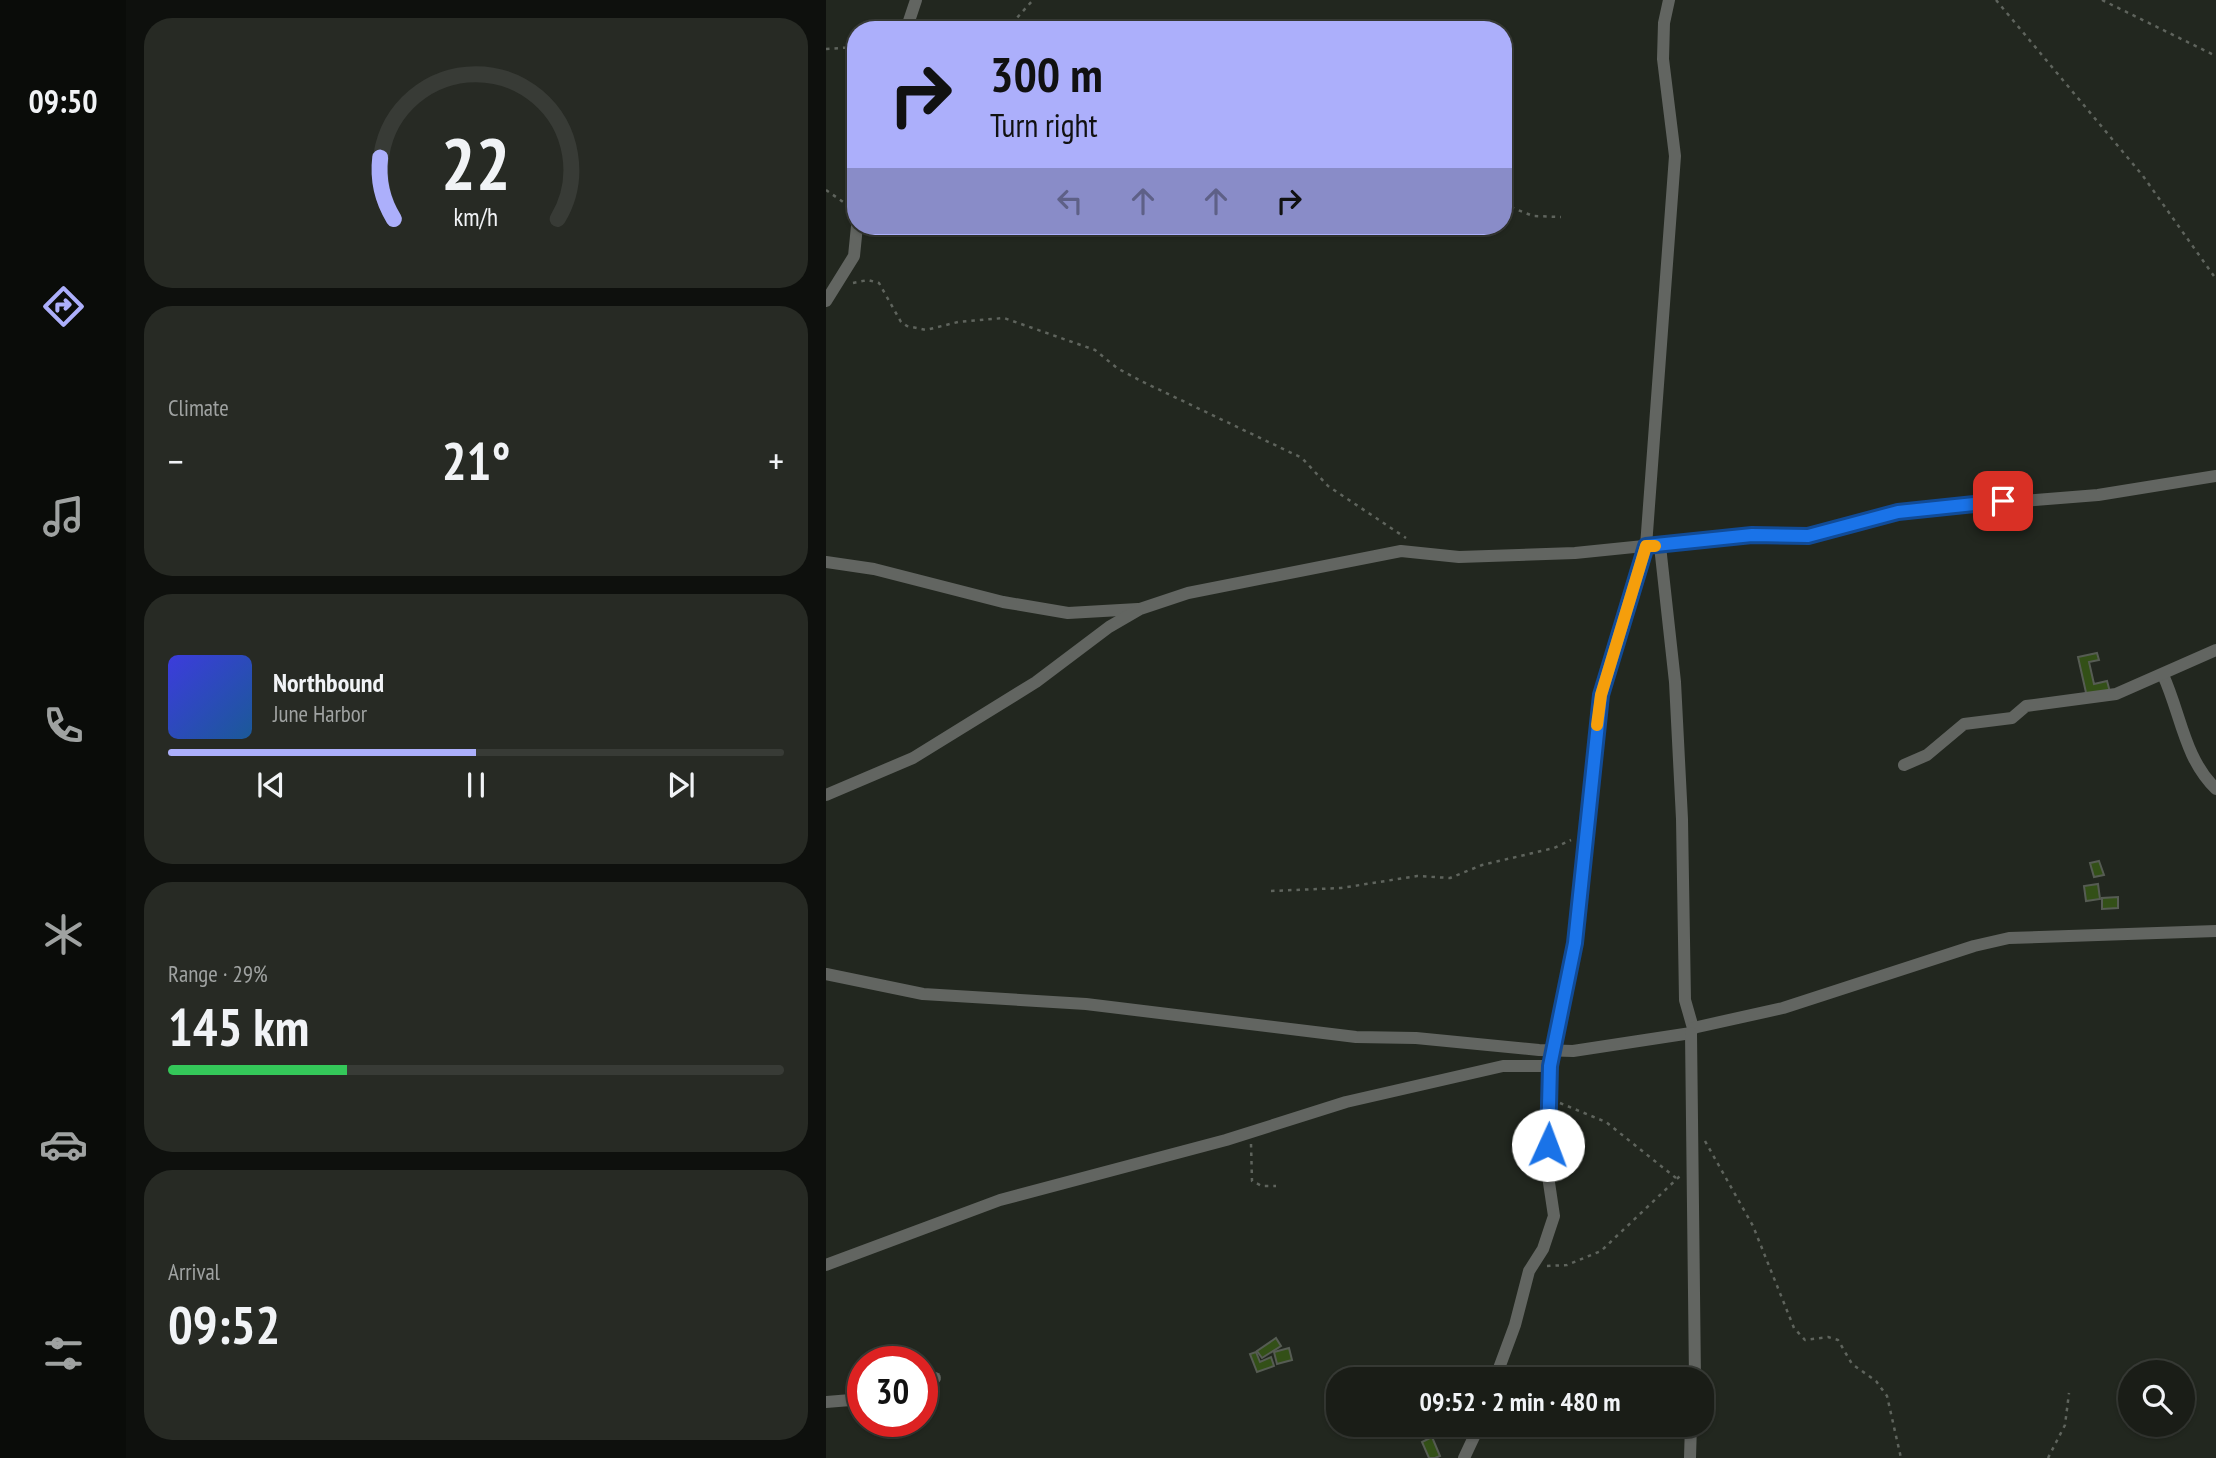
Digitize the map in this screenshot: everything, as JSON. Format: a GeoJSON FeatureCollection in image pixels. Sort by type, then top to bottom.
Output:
{"type":"FeatureCollection","features":[{"type":"Feature","properties":{"kind":"street"},"geometry":{"type":"LineString","coordinates":[[909,21],[916,0]]}},
{"type":"Feature","properties":{"kind":"street"},"geometry":{"type":"LineString","coordinates":[[1499,1367],[1533,1264],[1543,1250],[1554,1216],[1548,1176],[1550,1066],[1575,943],[1584,835],[1592,796],[1601,695],[1646,546],[1675,156],[1663,59],[1664,23],[1669,0]]}},
{"type":"Feature","properties":{"kind":"street"},"geometry":{"type":"LineString","coordinates":[[826,301],[853,256],[856,235]]}},
{"type":"Feature","properties":{"kind":"street"},"geometry":{"type":"LineString","coordinates":[[826,794],[913,758],[1036,682],[1109,627],[1140,609],[1188,593],[1266,580],[1401,551],[1459,557],[1575,553],[1752,535],[1808,536],[1898,512],[2098,495],[2216,476]]}},
{"type":"Feature","properties":{"kind":"street"},"geometry":{"type":"LineString","coordinates":[[1660,546],[1675,682],[1682,819],[1685,1000],[1692,1030],[1691,1170],[1695,1367]]}},
{"type":"Feature","properties":{"kind":"street"},"geometry":{"type":"LineString","coordinates":[[826,562],[874,569],[1003,602],[1068,613],[1140,609]]}},
{"type":"Feature","properties":{"kind":"street"},"geometry":{"type":"LineString","coordinates":[[1904,765],[1927,755],[1964,724],[2012,718],[2026,706],[2116,694],[2216,650]]}},
{"type":"Feature","properties":{"kind":"street"},"geometry":{"type":"LineString","coordinates":[[2163,675],[2191,754],[2203,775],[2216,789]]}},
{"type":"Feature","properties":{"kind":"street"},"geometry":{"type":"LineString","coordinates":[[826,974],[934,996],[1086,1004],[1356,1037],[1416,1038],[1573,1051],[1692,1030],[1783,1008],[1974,946],[2009,938],[2216,932]]}},
{"type":"Feature","properties":{"kind":"street"},"geometry":{"type":"LineString","coordinates":[[826,1265],[1000,1200],[1252,1132],[1346,1102],[1503,1066],[1550,1066]]}},
{"type":"Feature","properties":{"kind":"street"},"geometry":{"type":"LineString","coordinates":[[826,1402],[847,1400]]}},
{"type":"Feature","properties":{"kind":"street"},"geometry":{"type":"LineString","coordinates":[[1464,1458],[1474,1437]]}},
{"type":"Feature","properties":{"kind":"street"},"geometry":{"type":"LineString","coordinates":[[1690,1458],[1691,1437]]}},
{"type":"Feature","properties":{"kind":"path"},"geometry":{"type":"LineString","coordinates":[[1014,21],[1033,0]]}},
{"type":"Feature","properties":{"kind":"path"},"geometry":{"type":"LineString","coordinates":[[1996,0],[2143,176],[2216,279]]}},
{"type":"Feature","properties":{"kind":"path"},"geometry":{"type":"LineString","coordinates":[[2102,0],[2216,56]]}},
{"type":"Feature","properties":{"kind":"path"},"geometry":{"type":"LineString","coordinates":[[826,49],[847,48]]}},
{"type":"Feature","properties":{"kind":"path"},"geometry":{"type":"LineString","coordinates":[[826,190],[847,205]]}},
{"type":"Feature","properties":{"kind":"path"},"geometry":{"type":"LineString","coordinates":[[1512,208],[1533,216],[1561,217]]}},
{"type":"Feature","properties":{"kind":"path"},"geometry":{"type":"LineString","coordinates":[[836,287],[875,281],[881,286],[901,322],[916,330],[1004,318],[1096,350],[1117,368],[1140,381],[1302,458],[1328,486],[1426,554]]}},
{"type":"Feature","properties":{"kind":"path"},"geometry":{"type":"LineString","coordinates":[[1271,891],[1341,888],[1416,876],[1450,878],[1482,865],[1554,848],[1584,835]]}},
{"type":"Feature","properties":{"kind":"path"},"geometry":{"type":"LineString","coordinates":[[1548,1097],[1606,1122],[1676,1178]]}},
{"type":"Feature","properties":{"kind":"path"},"geometry":{"type":"LineString","coordinates":[[1692,1120],[1753,1226],[1794,1328],[1805,1340],[1828,1337],[1838,1340],[1852,1364],[1882,1388],[1901,1458]]}},
{"type":"Feature","properties":{"kind":"path"},"geometry":{"type":"LineString","coordinates":[[1252,1132],[1250,1179],[1257,1185],[1276,1186]]}},
{"type":"Feature","properties":{"kind":"path"},"geometry":{"type":"LineString","coordinates":[[1533,1264],[1553,1267],[1567,1265],[1601,1251],[1625,1231],[1676,1178],[1691,1170]]}},
{"type":"Feature","properties":{"kind":"path"},"geometry":{"type":"LineString","coordinates":[[2048,1458],[2065,1425],[2069,1392]]}},
{"type":"Feature","properties":{"kind":"building"},"geometry":{"type":"Polygon","coordinates":[[[2097,653],[2099,660],[2089,662],[2094,684],[2107,681],[2110,692],[2087,697],[2078,657],[2097,653]]]}},
{"type":"Feature","properties":{"kind":"building"},"geometry":{"type":"Polygon","coordinates":[[[2099,861],[2104,875],[2094,877],[2090,863],[2099,861]]]}},
{"type":"Feature","properties":{"kind":"building"},"geometry":{"type":"Polygon","coordinates":[[[2098,884],[2100,899],[2086,901],[2084,886],[2098,884]]]}},
{"type":"Feature","properties":{"kind":"building"},"geometry":{"type":"Polygon","coordinates":[[[2118,897],[2118,908],[2102,909],[2102,898],[2118,897]]]}},
{"type":"Feature","properties":{"kind":"building"},"geometry":{"type":"Polygon","coordinates":[[[1276,1338],[1281,1346],[1262,1358],[1257,1351],[1276,1338]]]}},
{"type":"Feature","properties":{"kind":"building"},"geometry":{"type":"Polygon","coordinates":[[[1289,1348],[1292,1360],[1277,1364],[1274,1352],[1289,1348]]]}},
{"type":"Feature","properties":{"kind":"building"},"geometry":{"type":"Polygon","coordinates":[[[1256,1352],[1260,1362],[1271,1357],[1274,1366],[1257,1372],[1250,1354],[1256,1352]]]}},
{"type":"Feature","properties":{"kind":"building"},"geometry":{"type":"Polygon","coordinates":[[[1432,1437],[1440,1456],[1429,1458],[1422,1442],[1432,1437]]]}},
{"type":"Feature","properties":{"kind":"slow traffic"},"geometry":{"type":"LineString","coordinates":[[1597,725],[1601,695],[1634,578],[1646,546],[1655,546]]}},
{"type":"Feature","properties":{"kind":"route"},"geometry":{"type":"LineString","coordinates":[[1548,1145],[1550,1066],[1575,943],[1584,835],[1592,796],[1601,695],[1634,578],[1646,546],[1752,535],[1788,538],[1808,536],[1898,512],[2003,501]]}}]}
